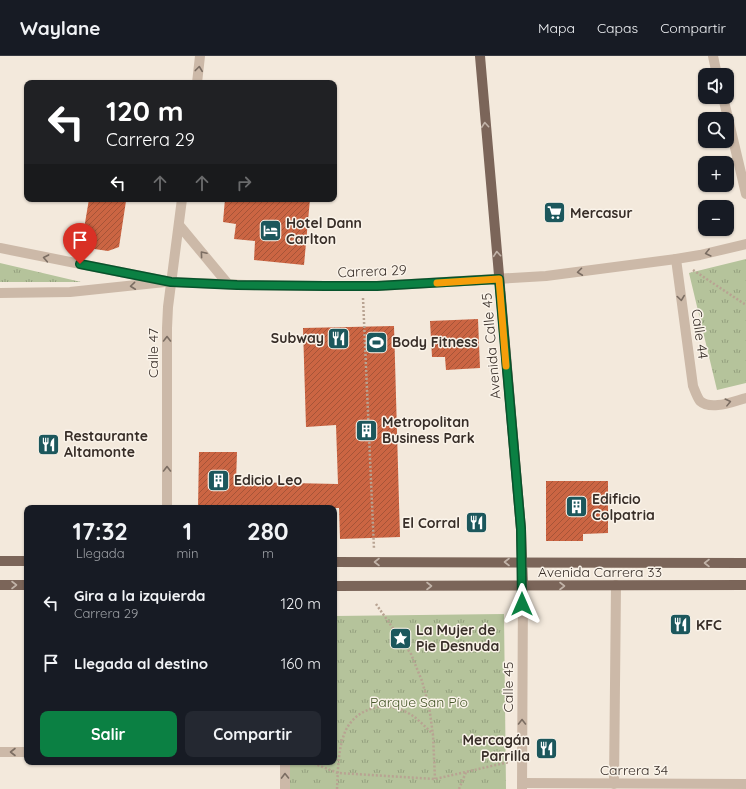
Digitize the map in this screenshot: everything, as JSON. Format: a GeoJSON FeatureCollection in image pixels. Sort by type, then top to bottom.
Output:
{"type":"FeatureCollection","features":[{"type":"Feature","properties":{"kind":"main road","name":"Avenida Calle 45"},"geometry":{"type":"LineString","coordinates":[[480,56],[521,529],[523,586]]}},
{"type":"Feature","properties":{"kind":"main road"},"geometry":{"type":"LineString","coordinates":[[0,561],[24,561]]}},
{"type":"Feature","properties":{"kind":"main road","name":"Avenida Carrera 33"},"geometry":{"type":"LineString","coordinates":[[337,562],[746,563]]}},
{"type":"Feature","properties":{"kind":"main road"},"geometry":{"type":"LineString","coordinates":[[0,585],[24,585]]}},
{"type":"Feature","properties":{"kind":"main road","name":"Avenida Carrera 33"},"geometry":{"type":"LineString","coordinates":[[337,586],[746,585]]}},
{"type":"Feature","properties":{"kind":"street"},"geometry":{"type":"LineString","coordinates":[[197,80],[200,56]]}},
{"type":"Feature","properties":{"kind":"street"},"geometry":{"type":"LineString","coordinates":[[713,56],[716,68]]}},
{"type":"Feature","properties":{"kind":"street"},"geometry":{"type":"LineString","coordinates":[[725,104],[746,194]]}},
{"type":"Feature","properties":{"kind":"street","name":"Calle 47"},"geometry":{"type":"LineString","coordinates":[[167,505],[167,328],[171,282],[182,202]]}},
{"type":"Feature","properties":{"kind":"street"},"geometry":{"type":"LineString","coordinates":[[179,225],[228,284]]}},
{"type":"Feature","properties":{"kind":"street","name":"Carrera 29"},"geometry":{"type":"LineString","coordinates":[[0,248],[171,282],[294,286],[363,286],[546,276],[676,259],[746,244]]}},
{"type":"Feature","properties":{"kind":"street","name":"Calle 44"},"geometry":{"type":"LineString","coordinates":[[676,259],[693,386],[700,401],[709,405],[717,405],[746,398]]}},
{"type":"Feature","properties":{"kind":"street"},"geometry":{"type":"LineString","coordinates":[[0,293],[70,292],[171,282]]}},
{"type":"Feature","properties":{"kind":"street","name":"Calle 45"},"geometry":{"type":"LineString","coordinates":[[522,786],[523,586]]}},
{"type":"Feature","properties":{"kind":"street"},"geometry":{"type":"LineString","coordinates":[[614,784],[616,586]]}},
{"type":"Feature","properties":{"kind":"street"},"geometry":{"type":"LineString","coordinates":[[0,752],[24,752]]}},
{"type":"Feature","properties":{"kind":"street"},"geometry":{"type":"LineString","coordinates":[[285,765],[285,789]]}},
{"type":"Feature","properties":{"kind":"street","name":"Carrera 34"},"geometry":{"type":"LineString","coordinates":[[522,786],[746,784]]}},
{"type":"Feature","properties":{"kind":"path"},"geometry":{"type":"LineString","coordinates":[[676,259],[746,305]]}},
{"type":"Feature","properties":{"kind":"path"},"geometry":{"type":"LineString","coordinates":[[363,286],[374,550]]}},
{"type":"Feature","properties":{"kind":"path"},"geometry":{"type":"LineString","coordinates":[[376,604],[411,654],[422,681],[429,706],[433,735],[435,779]]}},
{"type":"Feature","properties":{"kind":"path"},"geometry":{"type":"LineString","coordinates":[[337,789],[341,747],[345,731],[354,718],[365,710],[379,706],[404,711],[422,723],[433,735]]}},
{"type":"Feature","properties":{"kind":"path"},"geometry":{"type":"LineString","coordinates":[[318,765],[338,773],[435,779],[522,758]]}},
{"type":"Feature","properties":{"kind":"path"},"geometry":{"type":"LineString","coordinates":[[459,789],[466,772]]}},
{"type":"Feature","properties":{"kind":"green space"},"geometry":{"type":"Polygon","coordinates":[[[746,259],[746,383],[717,390],[689,273],[746,259]]]}},
{"type":"Feature","properties":{"kind":"green space"},"geometry":{"type":"Polygon","coordinates":[[[0,263],[81,282],[0,282],[0,263]]]}},
{"type":"Feature","properties":{"kind":"green space","name":"Parque San Pío"},"geometry":{"type":"Polygon","coordinates":[[[504,614],[506,789],[285,789],[285,765],[337,765],[337,616],[504,614]]]}},
{"type":"Feature","properties":{"kind":"building"},"geometry":{"type":"Polygon","coordinates":[[[88,202],[126,202],[119,247],[108,251],[81,247],[88,202]]]}},
{"type":"Feature","properties":{"kind":"building","name":"Hotel Dann Carlton"},"geometry":{"type":"Polygon","coordinates":[[[225,202],[310,202],[304,265],[254,260],[255,241],[234,239],[236,224],[223,222],[225,202]]]}},
{"type":"Feature","properties":{"kind":"building"},"geometry":{"type":"Polygon","coordinates":[[[478,319],[480,368],[446,370],[445,357],[432,357],[430,321],[478,319]]]}},
{"type":"Feature","properties":{"kind":"building","name":"Metropolitan Business Park"},"geometry":{"type":"Polygon","coordinates":[[[394,326],[400,537],[340,539],[339,508],[337,508],[337,505],[198,505],[199,452],[237,452],[236,482],[338,484],[336,425],[306,427],[303,328],[394,326]]]}},
{"type":"Feature","properties":{"kind":"building","name":"Edificio Colpatria"},"geometry":{"type":"Polygon","coordinates":[[[546,481],[608,481],[608,533],[583,534],[583,541],[546,541],[546,481]]]}},
{"type":"Feature","properties":{"kind":"slow traffic"},"geometry":{"type":"LineString","coordinates":[[437,283],[499,279],[506,366]]}},
{"type":"Feature","properties":{"kind":"place","name":"Mercasur"},"geometry":{"type":"Point","coordinates":[554,213]}},
{"type":"Feature","properties":{"kind":"place","name":"Hotel Dann Carlton"},"geometry":{"type":"Point","coordinates":[271,231]}},
{"type":"Feature","properties":{"kind":"place","name":"Subway"},"geometry":{"type":"Point","coordinates":[339,338]}},
{"type":"Feature","properties":{"kind":"place","name":"Body Fitness"},"geometry":{"type":"Point","coordinates":[376,342]}},
{"type":"Feature","properties":{"kind":"place","name":"Metropolitan Business Park"},"geometry":{"type":"Point","coordinates":[367,430]}},
{"type":"Feature","properties":{"kind":"place","name":"Restaurante Altamonte"},"geometry":{"type":"Point","coordinates":[49,444]}},
{"type":"Feature","properties":{"kind":"place","name":"Edicio Leo"},"geometry":{"type":"Point","coordinates":[218,480]}},
{"type":"Feature","properties":{"kind":"place","name":"Edificio Colpatria"},"geometry":{"type":"Point","coordinates":[577,507]}},
{"type":"Feature","properties":{"kind":"place","name":"El Corral"},"geometry":{"type":"Point","coordinates":[476,523]}},
{"type":"Feature","properties":{"kind":"place","name":"KFC"},"geometry":{"type":"Point","coordinates":[680,625]}},
{"type":"Feature","properties":{"kind":"place","name":"La Mujer de Pie Desnuda"},"geometry":{"type":"Point","coordinates":[400,638]}},
{"type":"Feature","properties":{"kind":"place","name":"Mercagán Parrilla"},"geometry":{"type":"Point","coordinates":[546,748]}},
{"type":"Feature","properties":{"kind":"route"},"geometry":{"type":"LineString","coordinates":[[80,264],[171,282],[237,285],[377,286],[499,279],[521,529],[523,586],[522,604]]}}]}
